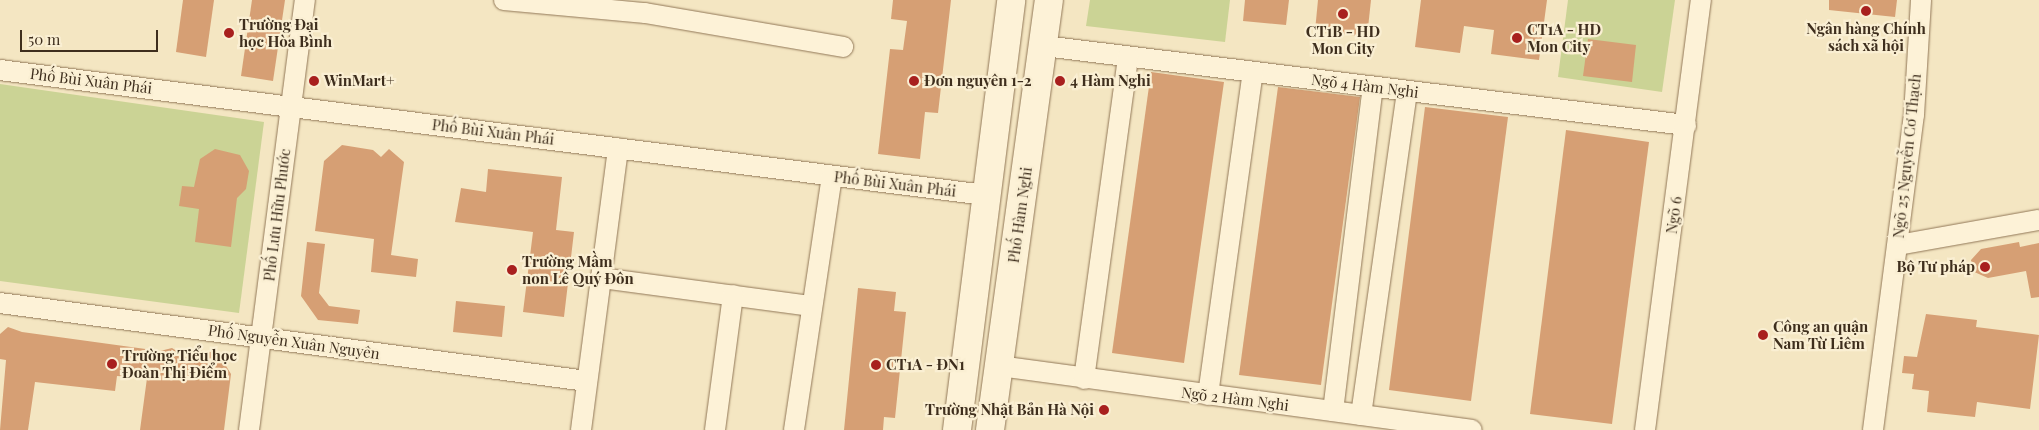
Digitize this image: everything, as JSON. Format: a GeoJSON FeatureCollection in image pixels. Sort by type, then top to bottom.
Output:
{"type":"FeatureCollection","features":[{"type":"Feature","properties":{"kind":"main road"},"geometry":{"type":"LineString","coordinates":[[957,430],[1011,0]]}},
{"type":"Feature","properties":{"kind":"main road","name":"Phố Hàm Nghi"},"geometry":{"type":"LineString","coordinates":[[990,430],[1049,0]]}},
{"type":"Feature","properties":{"kind":"street","name":"Phố Lưu Hữu Phước"},"geometry":{"type":"LineString","coordinates":[[249,430],[305,0]]}},
{"type":"Feature","properties":{"kind":"street"},"geometry":{"type":"LineString","coordinates":[[504,0],[645,13],[843,47]]}},
{"type":"Feature","properties":{"kind":"street","name":"Ngõ 6"},"geometry":{"type":"LineString","coordinates":[[1645,430],[1701,0]]}},
{"type":"Feature","properties":{"kind":"street","name":"Ngõ 25 Nguyễn Cơ Thạch"},"geometry":{"type":"LineString","coordinates":[[1873,430],[1914,114],[1921,0]]}},
{"type":"Feature","properties":{"kind":"street","name":"Ngõ 4 Hàm Nghi"},"geometry":{"type":"LineString","coordinates":[[1044,46],[1686,125]]}},
{"type":"Feature","properties":{"kind":"street"},"geometry":{"type":"LineString","coordinates":[[1084,379],[1128,57]]}},
{"type":"Feature","properties":{"kind":"street","name":"Phố Bùi Xuân Phái"},"geometry":{"type":"LineString","coordinates":[[0,70],[986,195]]}},
{"type":"Feature","properties":{"kind":"street"},"geometry":{"type":"LineString","coordinates":[[1208,395],[1253,72]]}},
{"type":"Feature","properties":{"kind":"street"},"geometry":{"type":"LineString","coordinates":[[1347,417],[1373,87]]}},
{"type":"Feature","properties":{"kind":"street"},"geometry":{"type":"LineString","coordinates":[[1347,417],[1407,91]]}},
{"type":"Feature","properties":{"kind":"street"},"geometry":{"type":"LineString","coordinates":[[581,430],[618,148]]}},
{"type":"Feature","properties":{"kind":"street"},"geometry":{"type":"LineString","coordinates":[[794,430],[811,306],[832,176]]}},
{"type":"Feature","properties":{"kind":"street"},"geometry":{"type":"LineString","coordinates":[[1898,245],[2039,220]]}},
{"type":"Feature","properties":{"kind":"street"},"geometry":{"type":"LineString","coordinates":[[601,278],[811,306]]}},
{"type":"Feature","properties":{"kind":"street"},"geometry":{"type":"LineString","coordinates":[[715,430],[732,295]]}},
{"type":"Feature","properties":{"kind":"street","name":"Phố Nguyễn Xuân Nguyên"},"geometry":{"type":"LineString","coordinates":[[0,303],[587,381]]}},
{"type":"Feature","properties":{"kind":"street","name":"Ngõ 2 Hàm Nghi"},"geometry":{"type":"LineString","coordinates":[[999,366],[1208,395],[1347,417],[1472,430]]}},
{"type":"Feature","properties":{"kind":"green space"},"geometry":{"type":"Polygon","coordinates":[[[1090,0],[1230,0],[1225,42],[1086,26],[1090,0]]]}},
{"type":"Feature","properties":{"kind":"green space"},"geometry":{"type":"Polygon","coordinates":[[[1568,0],[1675,0],[1662,92],[1558,77],[1568,0]]]}},
{"type":"Feature","properties":{"kind":"green space"},"geometry":{"type":"Polygon","coordinates":[[[0,84],[264,122],[239,313],[0,281],[0,84]]]}},
{"type":"Feature","properties":{"kind":"building"},"geometry":{"type":"Polygon","coordinates":[[[183,0],[214,0],[206,57],[176,52],[183,0]]]}},
{"type":"Feature","properties":{"kind":"building"},"geometry":{"type":"Polygon","coordinates":[[[252,0],[285,0],[273,81],[241,76],[252,0]]]}},
{"type":"Feature","properties":{"kind":"building","name":"Đơn nguyên 1-2"},"geometry":{"type":"Polygon","coordinates":[[[893,0],[951,0],[938,113],[925,112],[920,159],[878,154],[890,49],[903,50],[907,21],[891,19],[893,0]]]}},
{"type":"Feature","properties":{"kind":"building"},"geometry":{"type":"Polygon","coordinates":[[[1245,0],[1289,0],[1286,25],[1243,21],[1245,0]]]}},
{"type":"Feature","properties":{"kind":"building","name":"CT1B - HD Mon City"},"geometry":{"type":"Polygon","coordinates":[[[1318,0],[1371,0],[1367,37],[1315,31],[1318,0]]]}},
{"type":"Feature","properties":{"kind":"building","name":"CT1A - HD Mon City"},"geometry":{"type":"Polygon","coordinates":[[[1421,0],[1547,0],[1539,60],[1491,54],[1494,30],[1464,26],[1460,53],[1415,47],[1421,0]]]}},
{"type":"Feature","properties":{"kind":"building","name":"Ngân hàng Chính sách xã hội"},"geometry":{"type":"Polygon","coordinates":[[[1829,0],[1897,0],[1895,17],[1829,10],[1829,0]]]}},
{"type":"Feature","properties":{"kind":"building"},"geometry":{"type":"Polygon","coordinates":[[[1588,39],[1636,45],[1632,82],[1583,76],[1588,39]]]}},
{"type":"Feature","properties":{"kind":"building"},"geometry":{"type":"Polygon","coordinates":[[[1151,72],[1224,82],[1184,363],[1112,353],[1151,72]]]}},
{"type":"Feature","properties":{"kind":"building"},"geometry":{"type":"Polygon","coordinates":[[[1278,87],[1360,97],[1321,385],[1239,375],[1278,87]]]}},
{"type":"Feature","properties":{"kind":"building"},"geometry":{"type":"Polygon","coordinates":[[[1425,107],[1508,117],[1471,401],[1389,390],[1425,107]]]}},
{"type":"Feature","properties":{"kind":"building"},"geometry":{"type":"Polygon","coordinates":[[[1566,130],[1649,142],[1612,424],[1530,414],[1566,130]]]}},
{"type":"Feature","properties":{"kind":"building"},"geometry":{"type":"Polygon","coordinates":[[[342,145],[373,150],[381,157],[389,149],[404,162],[391,255],[418,259],[416,277],[371,272],[374,239],[315,231],[324,161],[342,145]]]}},
{"type":"Feature","properties":{"kind":"building"},"geometry":{"type":"Polygon","coordinates":[[[215,149],[240,155],[249,171],[246,189],[237,198],[231,247],[195,242],[199,209],[179,206],[182,186],[194,187],[200,159],[215,149]]]}},
{"type":"Feature","properties":{"kind":"building"},"geometry":{"type":"Polygon","coordinates":[[[488,169],[562,177],[556,230],[574,232],[564,317],[523,312],[533,232],[455,222],[461,188],[486,192],[488,169]]]}},
{"type":"Feature","properties":{"kind":"building"},"geometry":{"type":"Polygon","coordinates":[[[307,242],[325,244],[319,293],[329,306],[360,310],[358,324],[318,320],[301,296],[307,242]]]}},
{"type":"Feature","properties":{"kind":"building"},"geometry":{"type":"Polygon","coordinates":[[[2019,242],[2020,247],[2039,243],[2039,297],[2031,298],[2026,271],[1988,278],[1972,271],[1971,260],[1981,249],[2019,242]]]}},
{"type":"Feature","properties":{"kind":"building","name":"CT1A - ĐN1"},"geometry":{"type":"Polygon","coordinates":[[[858,288],[896,292],[894,311],[906,312],[895,418],[884,417],[883,430],[844,430],[858,288]]]}},
{"type":"Feature","properties":{"kind":"building"},"geometry":{"type":"Polygon","coordinates":[[[456,301],[505,306],[502,337],[453,332],[456,301]]]}},
{"type":"Feature","properties":{"kind":"building"},"geometry":{"type":"Polygon","coordinates":[[[1926,314],[1977,320],[1976,327],[2039,335],[2030,409],[1977,402],[1975,417],[1927,412],[1929,391],[1912,389],[1914,374],[1902,373],[1904,356],[1917,357],[1926,314]]]}},
{"type":"Feature","properties":{"kind":"building","name":"Trường Tiểu học Đoàn Thị Điểm"},"geometry":{"type":"Polygon","coordinates":[[[8,327],[22,332],[160,351],[172,348],[195,363],[197,350],[218,353],[231,374],[224,430],[140,430],[147,378],[117,376],[115,391],[35,382],[28,430],[0,430],[6,360],[0,359],[0,334],[8,327]]]}},
{"type":"Feature","properties":{"kind":"place","name":"Ngân hàng Chính sách xã hội"},"geometry":{"type":"Point","coordinates":[1866,11]}},
{"type":"Feature","properties":{"kind":"place","name":"CT1B - HD Mon City"},"geometry":{"type":"Point","coordinates":[1343,14]}},
{"type":"Feature","properties":{"kind":"place","name":"Trường Đại học Hòa Bình"},"geometry":{"type":"Point","coordinates":[229,33]}},
{"type":"Feature","properties":{"kind":"place","name":"CT1A - HD Mon City"},"geometry":{"type":"Point","coordinates":[1517,38]}},
{"type":"Feature","properties":{"kind":"place","name":"WinMart+"},"geometry":{"type":"Point","coordinates":[314,81]}},
{"type":"Feature","properties":{"kind":"place","name":"Đơn nguyên 1-2"},"geometry":{"type":"Point","coordinates":[914,81]}},
{"type":"Feature","properties":{"kind":"place","name":"4 Hàm Nghi"},"geometry":{"type":"Point","coordinates":[1060,81]}},
{"type":"Feature","properties":{"kind":"place","name":"Bộ Tư pháp"},"geometry":{"type":"Point","coordinates":[1985,267]}},
{"type":"Feature","properties":{"kind":"place","name":"Trường Mầm non Lê Quý Đôn"},"geometry":{"type":"Point","coordinates":[512,270]}},
{"type":"Feature","properties":{"kind":"place","name":"Công an quận Nam Từ Liêm"},"geometry":{"type":"Point","coordinates":[1763,335]}},
{"type":"Feature","properties":{"kind":"place","name":"Trường Tiểu học Đoàn Thị Điểm"},"geometry":{"type":"Point","coordinates":[112,364]}},
{"type":"Feature","properties":{"kind":"place","name":"CT1A - ĐN1"},"geometry":{"type":"Point","coordinates":[876,365]}},
{"type":"Feature","properties":{"kind":"place","name":"Trường Nhật Bản Hà Nội"},"geometry":{"type":"Point","coordinates":[1104,410]}}]}
